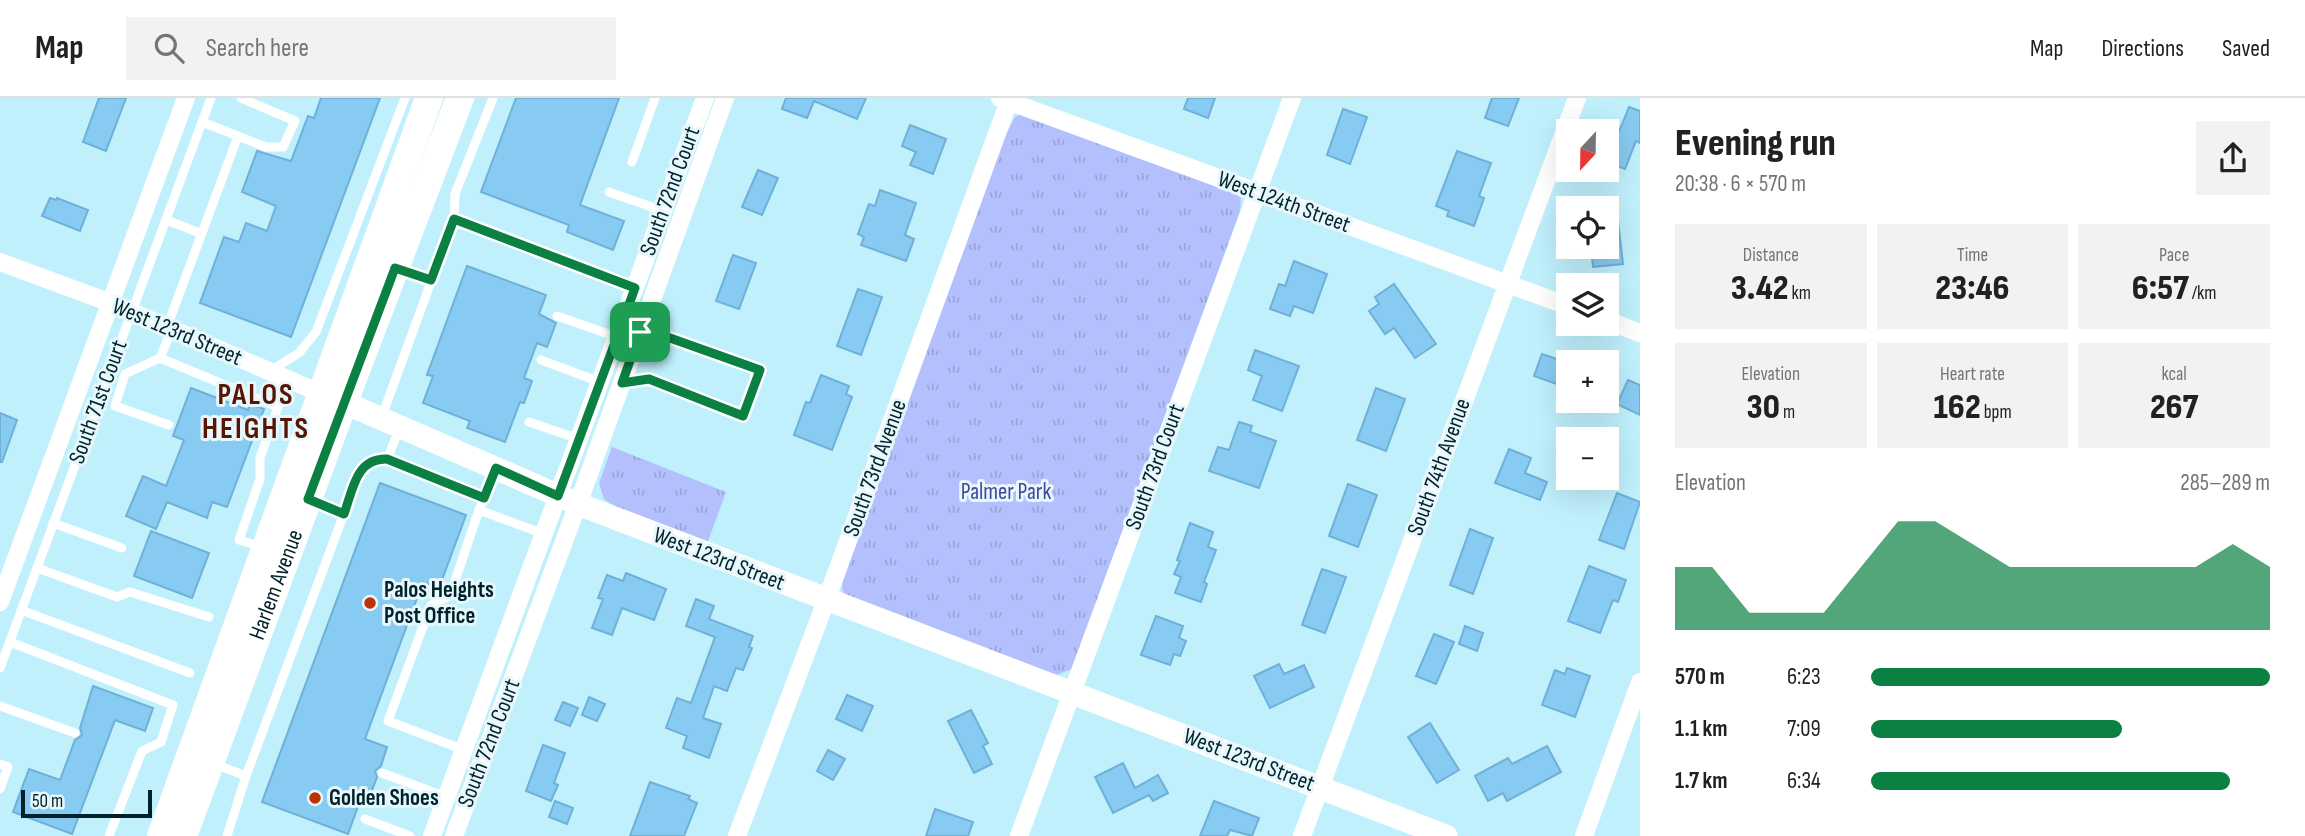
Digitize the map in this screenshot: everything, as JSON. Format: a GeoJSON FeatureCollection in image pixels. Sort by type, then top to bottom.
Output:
{"type":"FeatureCollection","features":[{"type":"Feature","properties":{"kind":"main road","name":"Harlem Avenue"},"geometry":{"type":"LineString","coordinates":[[183,836],[308,499],[332,397],[429,98]]}},
{"type":"Feature","properties":{"kind":"main road","name":"Harlem Avenue"},"geometry":{"type":"LineString","coordinates":[[161,836],[252,544],[332,397],[395,268],[460,98]]}},
{"type":"Feature","properties":{"kind":"street","name":"South 71st Court"},"geometry":{"type":"LineString","coordinates":[[0,601],[186,98]]}},
{"type":"Feature","properties":{"kind":"street","name":"South 72nd Court"},"geometry":{"type":"LineString","coordinates":[[432,836],[544,534],[568,500],[579,439],[705,98]]}},
{"type":"Feature","properties":{"kind":"street","name":"South 72nd Court"},"geometry":{"type":"LineString","coordinates":[[454,836],[568,500],[622,383],[725,98]]}},
{"type":"Feature","properties":{"kind":"street","name":"South 73rd Court"},"geometry":{"type":"LineString","coordinates":[[1018,836],[1292,98]]}},
{"type":"Feature","properties":{"kind":"street","name":"South 74th Avenue"},"geometry":{"type":"LineString","coordinates":[[1302,836],[1577,98]]}},
{"type":"Feature","properties":{"kind":"street","name":"West 124th Street"},"geometry":{"type":"LineString","coordinates":[[1006,99],[1556,302]]}},
{"type":"Feature","properties":{"kind":"street","name":"South 73rd Avenue"},"geometry":{"type":"LineString","coordinates":[[737,836],[826,601],[1006,99]]}},
{"type":"Feature","properties":{"kind":"street","name":"West 123rd Street"},"geometry":{"type":"LineString","coordinates":[[0,262],[111,303],[568,500],[826,601],[1072,691],[1446,836]]}},
{"type":"Feature","properties":{"kind":"street"},"geometry":{"type":"LineString","coordinates":[[1619,325],[1640,333]]}},
{"type":"Feature","properties":{"kind":"street"},"geometry":{"type":"LineString","coordinates":[[617,337],[638,338]]}},
{"type":"Feature","properties":{"kind":"street"},"geometry":{"type":"LineString","coordinates":[[1584,836],[1640,682]]}},
{"type":"Feature","properties":{"kind":"lane","name":"South 71st Court"},"geometry":{"type":"LineString","coordinates":[[0,668],[211,98]]}},
{"type":"Feature","properties":{"kind":"lane"},"geometry":{"type":"LineString","coordinates":[[202,122],[266,147],[283,147],[295,121],[241,98]]}},
{"type":"Feature","properties":{"kind":"lane"},"geometry":{"type":"LineString","coordinates":[[252,544],[260,458],[278,408],[275,398],[277,374],[316,332],[405,98]]}},
{"type":"Feature","properties":{"kind":"lane"},"geometry":{"type":"LineString","coordinates":[[387,459],[391,422],[431,280],[454,219],[455,194],[493,98]]}},
{"type":"Feature","properties":{"kind":"lane"},"geometry":{"type":"LineString","coordinates":[[632,162],[655,98]]}},
{"type":"Feature","properties":{"kind":"lane"},"geometry":{"type":"LineString","coordinates":[[160,358],[200,233],[237,136]]}},
{"type":"Feature","properties":{"kind":"lane"},"geometry":{"type":"LineString","coordinates":[[610,192],[663,211]]}},
{"type":"Feature","properties":{"kind":"lane"},"geometry":{"type":"LineString","coordinates":[[166,219],[200,233]]}},
{"type":"Feature","properties":{"kind":"lane"},"geometry":{"type":"LineString","coordinates":[[454,219],[635,288]]}},
{"type":"Feature","properties":{"kind":"lane"},"geometry":{"type":"LineString","coordinates":[[395,268],[431,280]]}},
{"type":"Feature","properties":{"kind":"lane"},"geometry":{"type":"LineString","coordinates":[[556,316],[617,337]]}},
{"type":"Feature","properties":{"kind":"lane"},"geometry":{"type":"LineString","coordinates":[[622,383],[649,379],[743,416],[760,370],[656,333],[638,338]]}},
{"type":"Feature","properties":{"kind":"lane"},"geometry":{"type":"LineString","coordinates":[[169,425],[115,406],[125,374],[160,358],[278,408]]}},
{"type":"Feature","properties":{"kind":"lane"},"geometry":{"type":"LineString","coordinates":[[541,360],[600,382]]}},
{"type":"Feature","properties":{"kind":"lane"},"geometry":{"type":"LineString","coordinates":[[107,378],[121,383]]}},
{"type":"Feature","properties":{"kind":"lane"},"geometry":{"type":"LineString","coordinates":[[530,422],[579,439]]}},
{"type":"Feature","properties":{"kind":"lane"},"geometry":{"type":"LineString","coordinates":[[227,836],[246,776],[360,471],[375,459],[387,459],[484,498]]}},
{"type":"Feature","properties":{"kind":"lane"},"geometry":{"type":"LineString","coordinates":[[464,750],[388,721],[432,605],[450,596],[496,468]]}},
{"type":"Feature","properties":{"kind":"lane"},"geometry":{"type":"LineString","coordinates":[[308,499],[344,514]]}},
{"type":"Feature","properties":{"kind":"lane"},"geometry":{"type":"LineString","coordinates":[[479,510],[544,534]]}},
{"type":"Feature","properties":{"kind":"lane"},"geometry":{"type":"LineString","coordinates":[[53,523],[122,548]]}},
{"type":"Feature","properties":{"kind":"lane"},"geometry":{"type":"LineString","coordinates":[[37,568],[117,597],[130,592],[209,617]]}},
{"type":"Feature","properties":{"kind":"lane"},"geometry":{"type":"LineString","coordinates":[[21,610],[190,673]]}},
{"type":"Feature","properties":{"kind":"lane"},"geometry":{"type":"LineString","coordinates":[[10,642],[173,705],[161,742],[142,751],[109,836]]}},
{"type":"Feature","properties":{"kind":"lane"},"geometry":{"type":"LineString","coordinates":[[0,706],[75,733]]}},
{"type":"Feature","properties":{"kind":"lane"},"geometry":{"type":"LineString","coordinates":[[211,762],[246,776]]}},
{"type":"Feature","properties":{"kind":"lane"},"geometry":{"type":"LineString","coordinates":[[0,764],[8,767],[0,789]]}},
{"type":"Feature","properties":{"kind":"lane"},"geometry":{"type":"LineString","coordinates":[[382,773],[446,797]]}},
{"type":"Feature","properties":{"kind":"lane"},"geometry":{"type":"LineString","coordinates":[[365,819],[410,836]]}},
{"type":"Feature","properties":{"kind":"green space","name":"Palmer Park"},"geometry":{"type":"Polygon","coordinates":[[[1028,115],[1234,193],[1241,198],[1240,211],[1076,662],[1072,669],[1056,675],[846,596],[842,589],[843,578],[1005,136],[1015,117],[1028,115]]]}},
{"type":"Feature","properties":{"kind":"green space"},"geometry":{"type":"Polygon","coordinates":[[[612,447],[726,492],[707,544],[624,513],[604,499],[599,483],[612,447]]]}},
{"type":"Feature","properties":{"kind":"building"},"geometry":{"type":"Polygon","coordinates":[[[99,98],[126,98],[106,151],[83,142],[99,98]]]}},
{"type":"Feature","properties":{"kind":"building"},"geometry":{"type":"Polygon","coordinates":[[[321,98],[380,98],[291,337],[200,303],[224,237],[239,242],[246,223],[267,231],[276,206],[242,192],[257,151],[291,161],[308,116],[314,118],[321,98]]]}},
{"type":"Feature","properties":{"kind":"building"},"geometry":{"type":"Polygon","coordinates":[[[516,98],[619,98],[580,205],[624,221],[613,250],[567,232],[569,225],[481,192],[516,98]]]}},
{"type":"Feature","properties":{"kind":"building"},"geometry":{"type":"Polygon","coordinates":[[[786,98],[866,98],[857,119],[814,101],[807,118],[782,109],[786,98]]]}},
{"type":"Feature","properties":{"kind":"building"},"geometry":{"type":"Polygon","coordinates":[[[1188,98],[1215,98],[1208,118],[1184,109],[1188,98]]]}},
{"type":"Feature","properties":{"kind":"building"},"geometry":{"type":"Polygon","coordinates":[[[1492,98],[1519,98],[1508,126],[1485,118],[1492,98]]]}},
{"type":"Feature","properties":{"kind":"building"},"geometry":{"type":"Polygon","coordinates":[[[1629,107],[1640,111],[1640,143],[1636,141],[1625,169],[1619,167],[1619,132],[1629,107]]]}},
{"type":"Feature","properties":{"kind":"building"},"geometry":{"type":"Polygon","coordinates":[[[1343,109],[1367,117],[1350,164],[1327,155],[1343,109]]]}},
{"type":"Feature","properties":{"kind":"building"},"geometry":{"type":"Polygon","coordinates":[[[910,125],[946,139],[933,174],[910,165],[916,152],[902,146],[910,125]]]}},
{"type":"Feature","properties":{"kind":"building"},"geometry":{"type":"Polygon","coordinates":[[[1457,151],[1491,163],[1479,196],[1484,198],[1474,226],[1447,216],[1449,211],[1436,206],[1457,151]]]}},
{"type":"Feature","properties":{"kind":"building"},"geometry":{"type":"Polygon","coordinates":[[[758,170],[778,178],[762,215],[742,207],[758,170]]]}},
{"type":"Feature","properties":{"kind":"building"},"geometry":{"type":"Polygon","coordinates":[[[880,190],[916,203],[905,235],[914,239],[906,261],[861,245],[864,237],[858,234],[869,204],[875,206],[880,190]]]}},
{"type":"Feature","properties":{"kind":"building"},"geometry":{"type":"Polygon","coordinates":[[[50,198],[57,198],[88,210],[80,231],[42,216],[50,198]]]}},
{"type":"Feature","properties":{"kind":"building"},"geometry":{"type":"Polygon","coordinates":[[[1619,230],[1623,264],[1593,267],[1592,259],[1619,259],[1619,230]]]}},
{"type":"Feature","properties":{"kind":"building"},"geometry":{"type":"Polygon","coordinates":[[[733,255],[756,263],[739,309],[716,301],[733,255]]]}},
{"type":"Feature","properties":{"kind":"building"},"geometry":{"type":"Polygon","coordinates":[[[1294,261],[1327,274],[1313,313],[1294,306],[1290,316],[1270,309],[1279,284],[1285,286],[1294,261]]]}},
{"type":"Feature","properties":{"kind":"building"},"geometry":{"type":"Polygon","coordinates":[[[467,266],[546,295],[539,314],[556,323],[547,347],[537,343],[524,378],[532,381],[524,403],[520,402],[505,442],[467,428],[470,421],[423,403],[433,376],[427,375],[467,266]]]}},
{"type":"Feature","properties":{"kind":"building"},"geometry":{"type":"Polygon","coordinates":[[[1394,284],[1436,344],[1415,358],[1394,328],[1385,334],[1369,311],[1379,304],[1375,297],[1394,284]]]}},
{"type":"Feature","properties":{"kind":"building"},"geometry":{"type":"Polygon","coordinates":[[[858,289],[882,297],[861,355],[837,346],[858,289]]]}},
{"type":"Feature","properties":{"kind":"building"},"geometry":{"type":"Polygon","coordinates":[[[1255,350],[1299,366],[1282,411],[1253,400],[1262,376],[1248,370],[1255,350]]]}},
{"type":"Feature","properties":{"kind":"building"},"geometry":{"type":"Polygon","coordinates":[[[1542,354],[1556,359],[1556,384],[1534,376],[1542,354]]]}},
{"type":"Feature","properties":{"kind":"building"},"geometry":{"type":"Polygon","coordinates":[[[821,375],[849,386],[846,394],[852,397],[832,450],[794,435],[806,402],[810,403],[821,375]]]}},
{"type":"Feature","properties":{"kind":"building"},"geometry":{"type":"Polygon","coordinates":[[[1628,380],[1640,385],[1640,415],[1619,405],[1628,380]]]}},
{"type":"Feature","properties":{"kind":"building"},"geometry":{"type":"Polygon","coordinates":[[[191,388],[248,410],[250,404],[264,409],[227,507],[212,502],[207,518],[167,502],[156,529],[126,516],[143,476],[166,486],[184,440],[173,436],[191,388]]]}},
{"type":"Feature","properties":{"kind":"building"},"geometry":{"type":"Polygon","coordinates":[[[1376,388],[1405,399],[1386,451],[1357,440],[1376,388]]]}},
{"type":"Feature","properties":{"kind":"building"},"geometry":{"type":"Polygon","coordinates":[[[0,413],[17,420],[2,462],[0,462],[0,413]]]}},
{"type":"Feature","properties":{"kind":"building"},"geometry":{"type":"Polygon","coordinates":[[[1239,422],[1252,426],[1250,432],[1276,441],[1259,488],[1209,471],[1218,447],[1229,450],[1239,422]]]}},
{"type":"Feature","properties":{"kind":"building"},"geometry":{"type":"Polygon","coordinates":[[[1509,449],[1531,458],[1525,473],[1547,482],[1540,500],[1495,483],[1509,449]]]}},
{"type":"Feature","properties":{"kind":"building"},"geometry":{"type":"Polygon","coordinates":[[[380,483],[466,515],[439,588],[423,582],[365,739],[387,747],[381,766],[375,771],[377,777],[371,793],[364,790],[348,834],[262,802],[380,483]]]}},
{"type":"Feature","properties":{"kind":"building"},"geometry":{"type":"Polygon","coordinates":[[[1348,484],[1377,495],[1358,547],[1329,536],[1348,484]]]}},
{"type":"Feature","properties":{"kind":"building"},"geometry":{"type":"Polygon","coordinates":[[[1617,493],[1640,502],[1624,549],[1599,540],[1617,493]]]}},
{"type":"Feature","properties":{"kind":"building"},"geometry":{"type":"Polygon","coordinates":[[[1190,523],[1213,532],[1208,547],[1216,550],[1204,582],[1207,584],[1201,602],[1175,593],[1181,577],[1174,574],[1180,561],[1177,560],[1190,523]]]}},
{"type":"Feature","properties":{"kind":"building"},"geometry":{"type":"Polygon","coordinates":[[[1470,529],[1493,538],[1473,594],[1450,585],[1470,529]]]}},
{"type":"Feature","properties":{"kind":"building"},"geometry":{"type":"Polygon","coordinates":[[[151,531],[209,553],[192,598],[134,576],[151,531]]]}},
{"type":"Feature","properties":{"kind":"building"},"geometry":{"type":"Polygon","coordinates":[[[1589,566],[1626,580],[1618,602],[1613,600],[1600,633],[1568,621],[1589,566]]]}},
{"type":"Feature","properties":{"kind":"building"},"geometry":{"type":"Polygon","coordinates":[[[1322,569],[1346,577],[1325,633],[1302,625],[1322,569]]]}},
{"type":"Feature","properties":{"kind":"building"},"geometry":{"type":"Polygon","coordinates":[[[626,573],[666,589],[654,620],[622,608],[612,635],[592,628],[603,599],[598,598],[607,575],[623,581],[626,573]]]}},
{"type":"Feature","properties":{"kind":"building"},"geometry":{"type":"Polygon","coordinates":[[[696,599],[714,606],[709,619],[753,636],[749,647],[752,648],[743,670],[736,668],[727,691],[714,686],[703,718],[721,724],[709,758],[683,748],[687,736],[666,728],[677,698],[691,703],[715,637],[686,626],[696,599]]]}},
{"type":"Feature","properties":{"kind":"building"},"geometry":{"type":"Polygon","coordinates":[[[1156,616],[1183,626],[1179,638],[1186,641],[1180,656],[1174,654],[1170,665],[1141,655],[1156,616]]]}},
{"type":"Feature","properties":{"kind":"building"},"geometry":{"type":"Polygon","coordinates":[[[1465,626],[1483,633],[1477,651],[1459,644],[1465,626]]]}},
{"type":"Feature","properties":{"kind":"building"},"geometry":{"type":"Polygon","coordinates":[[[1434,634],[1454,642],[1436,684],[1416,676],[1434,634]]]}},
{"type":"Feature","properties":{"kind":"building"},"geometry":{"type":"Polygon","coordinates":[[[1279,664],[1284,674],[1304,665],[1314,687],[1270,708],[1254,676],[1279,664]]]}},
{"type":"Feature","properties":{"kind":"building"},"geometry":{"type":"Polygon","coordinates":[[[1567,668],[1590,676],[1575,717],[1542,705],[1555,670],[1565,674],[1567,668]]]}},
{"type":"Feature","properties":{"kind":"building"},"geometry":{"type":"Polygon","coordinates":[[[93,686],[153,708],[145,731],[115,720],[72,834],[13,812],[29,769],[60,780],[75,740],[82,735],[80,728],[93,686]]]}},
{"type":"Feature","properties":{"kind":"building"},"geometry":{"type":"Polygon","coordinates":[[[847,695],[873,706],[862,731],[836,719],[847,695]]]}},
{"type":"Feature","properties":{"kind":"building"},"geometry":{"type":"Polygon","coordinates":[[[589,697],[605,704],[597,721],[582,715],[589,697]]]}},
{"type":"Feature","properties":{"kind":"building"},"geometry":{"type":"Polygon","coordinates":[[[563,702],[578,708],[570,726],[555,720],[563,702]]]}},
{"type":"Feature","properties":{"kind":"building"},"geometry":{"type":"Polygon","coordinates":[[[971,710],[988,743],[983,746],[992,764],[974,773],[948,721],[971,710]]]}},
{"type":"Feature","properties":{"kind":"building"},"geometry":{"type":"Polygon","coordinates":[[[1430,723],[1459,770],[1437,783],[1408,737],[1430,723]]]}},
{"type":"Feature","properties":{"kind":"building"},"geometry":{"type":"Polygon","coordinates":[[[543,745],[565,753],[554,783],[558,785],[551,801],[526,791],[543,745]]]}},
{"type":"Feature","properties":{"kind":"building"},"geometry":{"type":"Polygon","coordinates":[[[1547,746],[1561,772],[1507,801],[1503,793],[1488,801],[1475,776],[1508,758],[1512,764],[1547,746]]]}},
{"type":"Feature","properties":{"kind":"building"},"geometry":{"type":"Polygon","coordinates":[[[828,750],[845,759],[833,780],[817,771],[828,750]]]}},
{"type":"Feature","properties":{"kind":"building"},"geometry":{"type":"Polygon","coordinates":[[[1123,763],[1135,788],[1158,775],[1168,793],[1153,801],[1149,795],[1113,813],[1095,777],[1123,763]]]}},
{"type":"Feature","properties":{"kind":"building"},"geometry":{"type":"Polygon","coordinates":[[[650,782],[690,796],[688,799],[697,803],[684,836],[630,836],[650,782]]]}},
{"type":"Feature","properties":{"kind":"building"},"geometry":{"type":"Polygon","coordinates":[[[555,801],[573,808],[567,824],[549,817],[555,801]]]}},
{"type":"Feature","properties":{"kind":"building"},"geometry":{"type":"Polygon","coordinates":[[[1214,801],[1259,818],[1252,836],[1230,830],[1227,836],[1200,836],[1214,801]]]}},
{"type":"Feature","properties":{"kind":"building"},"geometry":{"type":"Polygon","coordinates":[[[935,809],[973,822],[968,836],[926,836],[935,809]]]}},
{"type":"Feature","properties":{"kind":"place","name":"Palos Heights Post Office"},"geometry":{"type":"Point","coordinates":[370,603]}},
{"type":"Feature","properties":{"kind":"place","name":"Golden Shoes"},"geometry":{"type":"Point","coordinates":[315,798]}},
{"type":"Feature","properties":{"kind":"district","name":"PALOS HEIGHTS"},"geometry":{"type":"Point","coordinates":[256,412]}},
{"type":"Feature","properties":{"kind":"route"},"geometry":{"type":"LineString","coordinates":[[640,332],[636,344],[617,337],[558,496],[496,468],[484,498],[387,459],[375,459],[360,471],[344,514],[308,499],[395,268],[431,280],[454,219],[635,288],[617,337],[636,344],[622,383],[649,379],[743,416],[760,370],[656,333],[640,332]]}}]}
